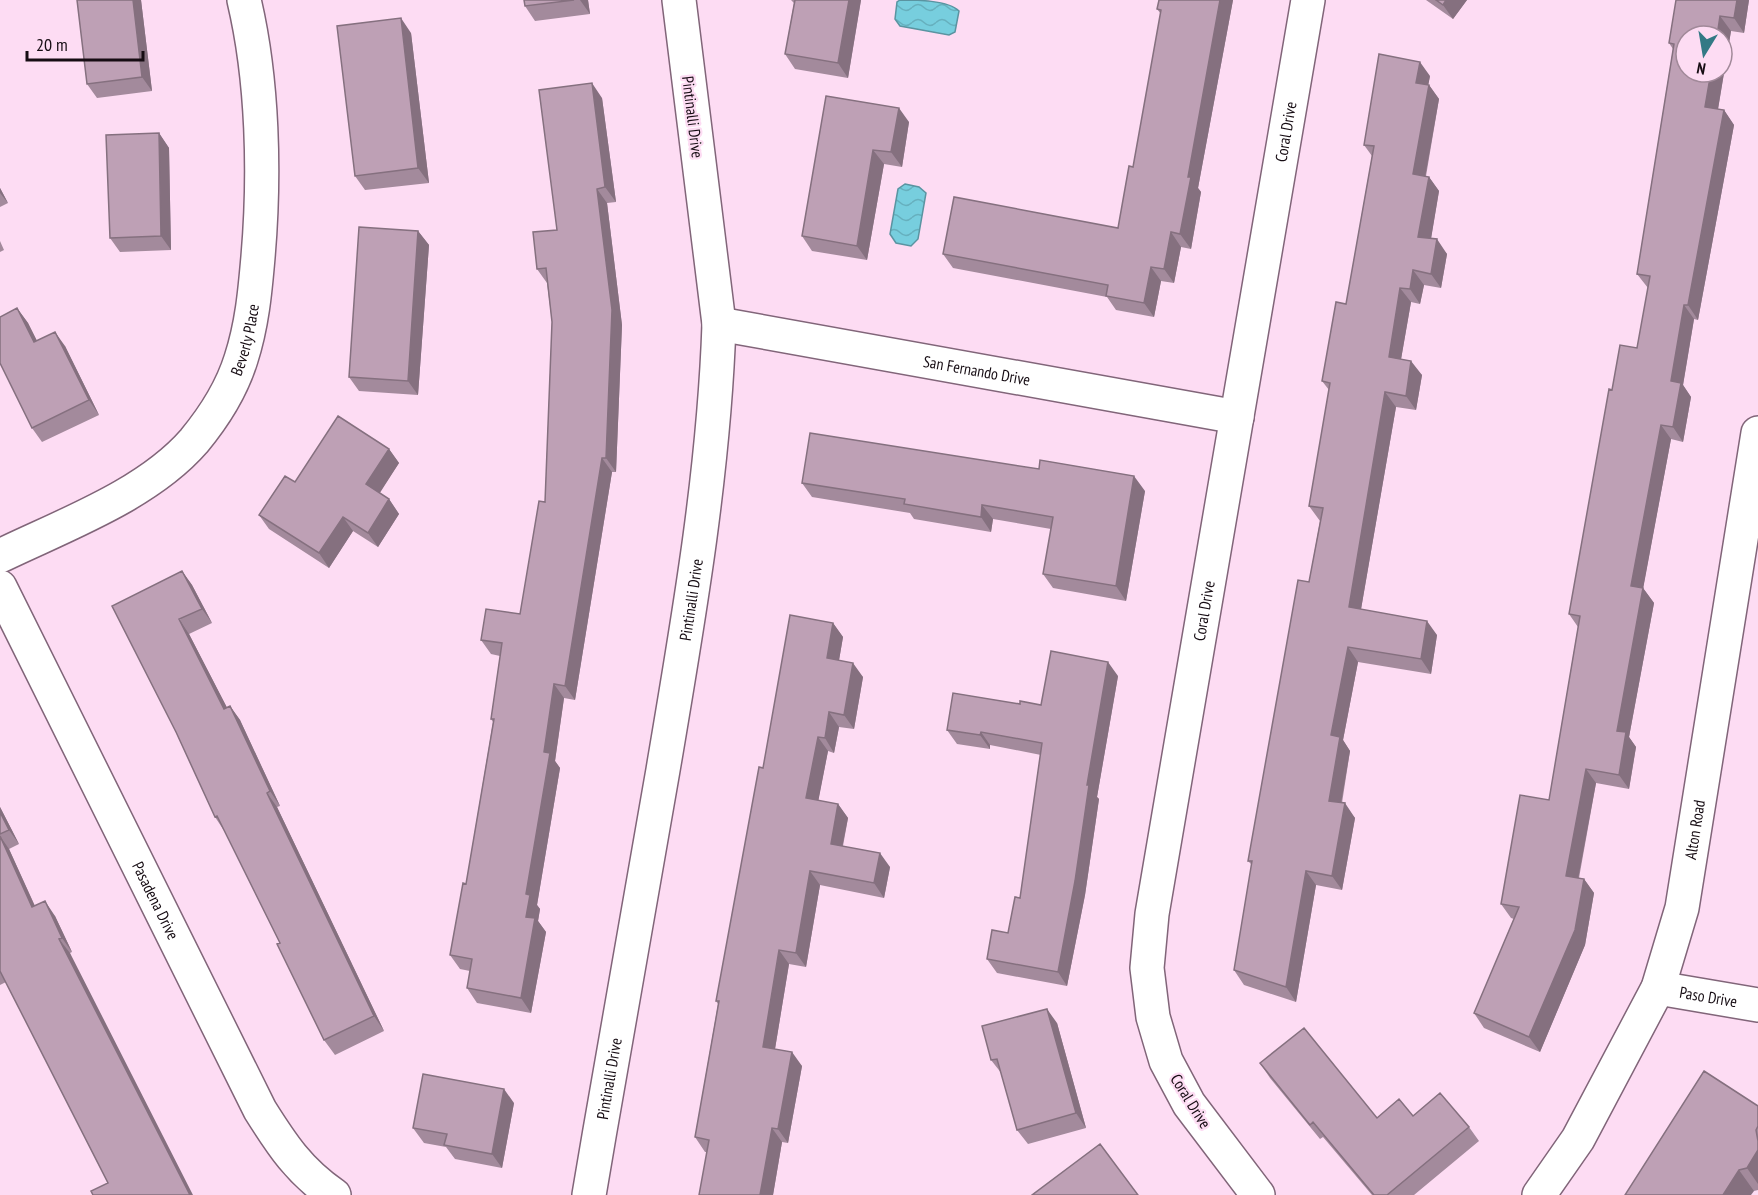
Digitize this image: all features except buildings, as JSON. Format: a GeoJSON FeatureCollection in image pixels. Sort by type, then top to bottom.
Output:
{"type":"FeatureCollection","features":[{"type":"Feature","properties":{"kind":"street","name":"Beverly Place"},"geometry":{"type":"LineString","coordinates":[[0,556],[114,502],[153,477],[193,441],[222,402],[241,362],[254,314],[262,209],[260,112],[244,0]]}},
{"type":"Feature","properties":{"kind":"street","name":"Pintinalli Drive"},"geometry":{"type":"LineString","coordinates":[[589,1195],[688,623],[709,473],[717,373],[719,324],[679,0]]}},
{"type":"Feature","properties":{"kind":"street","name":"Coral Drive"},"geometry":{"type":"LineString","coordinates":[[1258,1195],[1189,1104],[1166,1061],[1153,1017],[1147,968],[1152,914],[1308,0]]}},
{"type":"Feature","properties":{"kind":"street","name":"San Fernando Drive"},"geometry":{"type":"LineString","coordinates":[[719,324],[1237,417]]}},
{"type":"Feature","properties":{"kind":"street","name":"Alton Road"},"geometry":{"type":"LineString","coordinates":[[1539,1195],[1578,1139],[1658,988],[1682,908],[1758,433]]}},
{"type":"Feature","properties":{"kind":"street","name":"Pasadena Drive"},"geometry":{"type":"LineString","coordinates":[[0,587],[260,1110],[286,1152],[318,1184],[334,1195]]}},
{"type":"Feature","properties":{"kind":"street","name":"Paso Drive"},"geometry":{"type":"LineString","coordinates":[[1658,988],[1758,1005]]}},
{"type":"Feature","properties":{"kind":"water"},"geometry":{"type":"Polygon","coordinates":[[[900,0],[931,1],[954,7],[959,11],[955,32],[949,35],[900,26],[895,19],[897,2],[900,0]]]}},
{"type":"Feature","properties":{"kind":"water"},"geometry":{"type":"Polygon","coordinates":[[[905,184],[919,187],[926,193],[918,239],[911,246],[896,243],[890,234],[898,189],[905,184]]]}}]}
